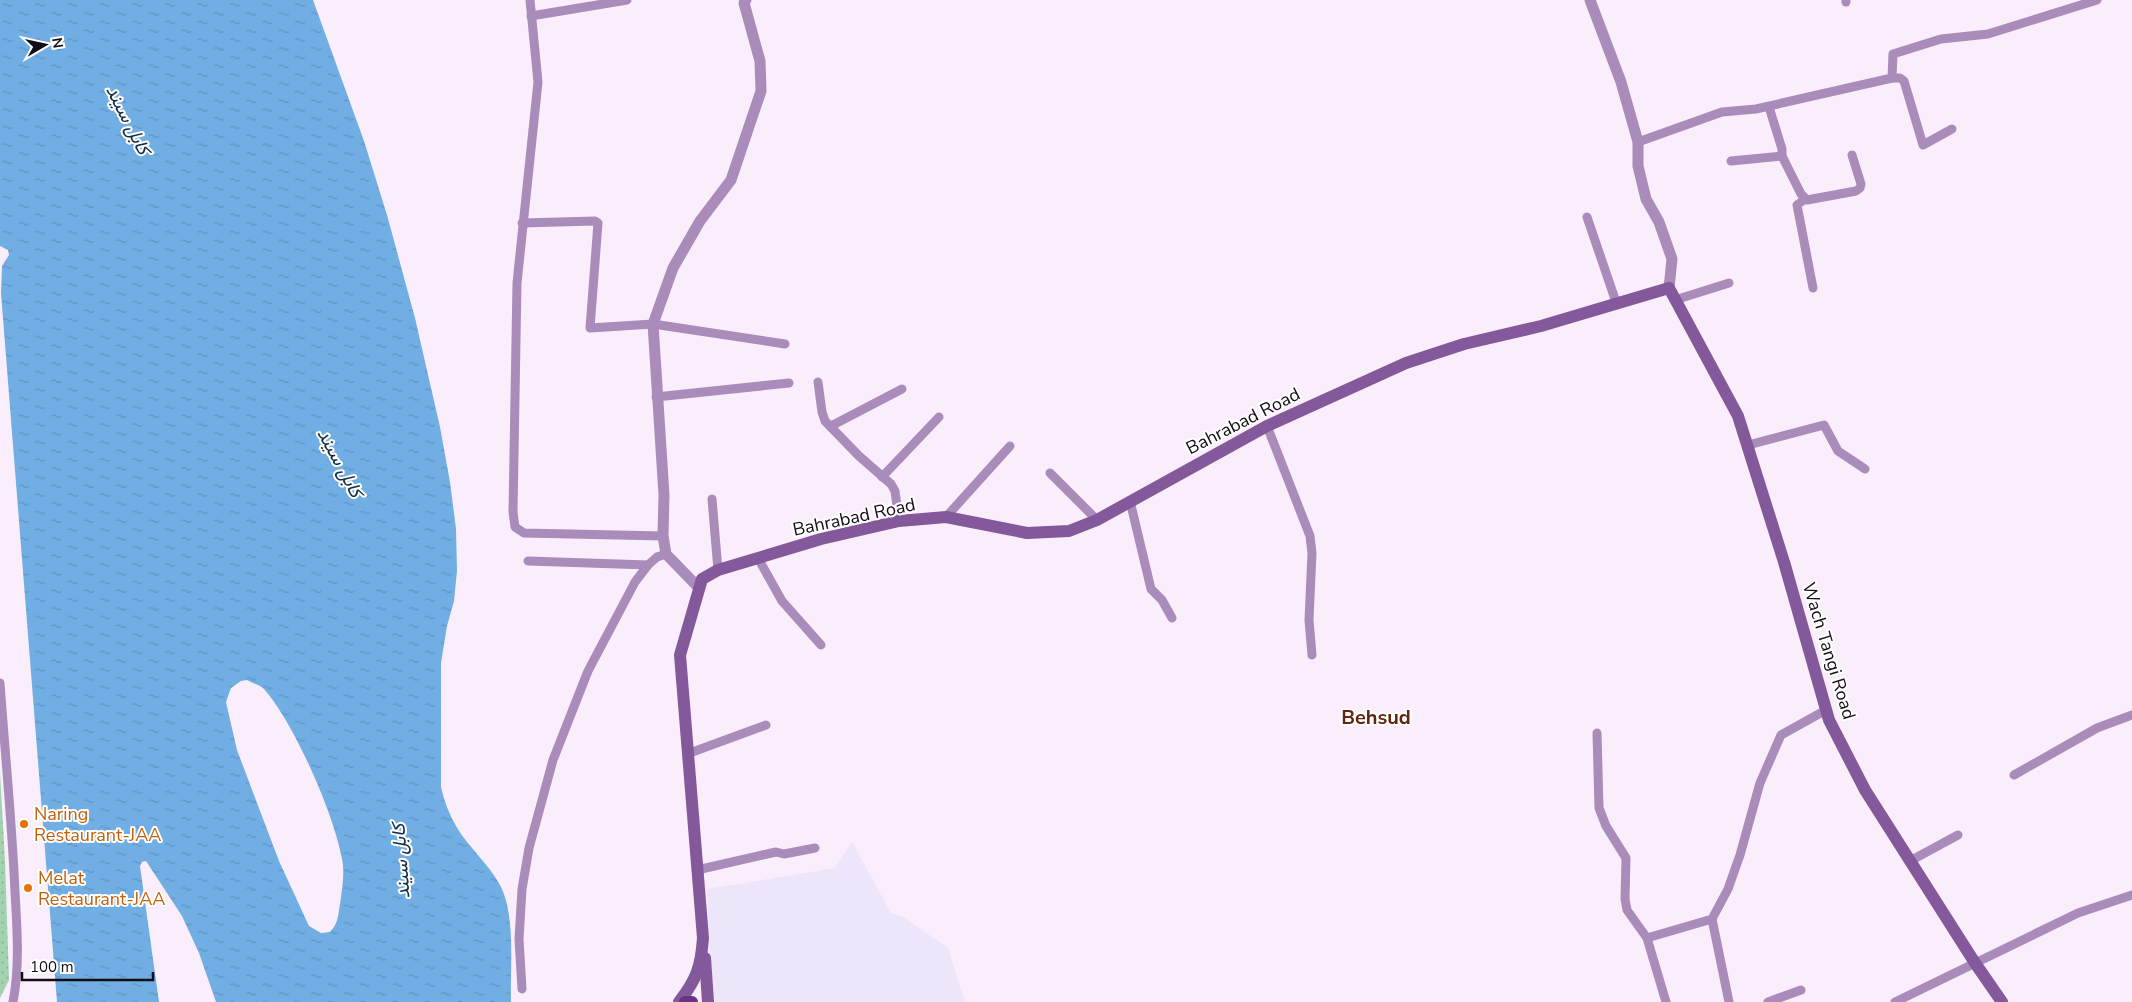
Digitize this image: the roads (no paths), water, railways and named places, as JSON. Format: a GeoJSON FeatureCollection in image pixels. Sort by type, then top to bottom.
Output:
{"type":"FeatureCollection","features":[{"type":"Feature","properties":{"kind":"main road","name":"Bahrabad Road"},"geometry":{"type":"LineString","coordinates":[[698,588],[702,579],[718,570],[822,539],[899,521],[946,517],[1027,533],[1069,531],[1097,520],[1267,426],[1422,357],[1464,344],[1540,326],[1616,302],[1672,294]]}},
{"type":"Feature","properties":{"kind":"main road","name":"Wach Tangi Road"},"geometry":{"type":"LineString","coordinates":[[1672,294],[1738,416],[1784,562],[1828,720],[1865,790],[1975,963],[2002,1002]]}},
{"type":"Feature","properties":{"kind":"main road"},"geometry":{"type":"LineString","coordinates":[[698,588],[680,655],[708,1002]]}},
{"type":"Feature","properties":{"kind":"main road"},"geometry":{"type":"LineString","coordinates":[[680,1002],[696,978],[701,962],[703,938]]}},
{"type":"Feature","properties":{"kind":"main road"},"geometry":{"type":"LineString","coordinates":[[685,1002],[692,1002]]}},
{"type":"Feature","properties":{"kind":"street"},"geometry":{"type":"LineString","coordinates":[[530,0],[538,82],[522,223],[517,303],[513,512],[515,527],[524,533],[663,536]]}},
{"type":"Feature","properties":{"kind":"street"},"geometry":{"type":"LineString","coordinates":[[531,16],[627,0]]}},
{"type":"Feature","properties":{"kind":"street"},"geometry":{"type":"LineString","coordinates":[[698,588],[666,554],[663,536],[664,496],[656,397],[654,324],[673,268],[700,221],[731,180],[761,91],[760,61],[744,3],[746,0]]}},
{"type":"Feature","properties":{"kind":"street"},"geometry":{"type":"LineString","coordinates":[[1590,0],[1621,82],[1638,142],[1638,166],[1646,199],[1658,222],[1672,259],[1672,294],[1729,284]]}},
{"type":"Feature","properties":{"kind":"street"},"geometry":{"type":"LineString","coordinates":[[1892,78],[1893,54],[1941,39],[1988,34],[2097,0]]}},
{"type":"Feature","properties":{"kind":"street"},"geometry":{"type":"LineString","coordinates":[[1638,142],[1722,112],[1769,107],[1892,78],[1900,78],[1904,81],[1923,145],[1952,129]]}},
{"type":"Feature","properties":{"kind":"street"},"geometry":{"type":"LineString","coordinates":[[1769,107],[1782,149],[1782,156],[1805,199]]}},
{"type":"Feature","properties":{"kind":"street"},"geometry":{"type":"LineString","coordinates":[[1813,288],[1797,205],[1805,199],[1856,191],[1860,188],[1861,184],[1852,155]]}},
{"type":"Feature","properties":{"kind":"street"},"geometry":{"type":"LineString","coordinates":[[1731,161],[1782,156]]}},
{"type":"Feature","properties":{"kind":"street"},"geometry":{"type":"LineString","coordinates":[[1587,217],[1616,302]]}},
{"type":"Feature","properties":{"kind":"street"},"geometry":{"type":"LineString","coordinates":[[522,223],[595,221],[598,223],[590,328],[654,324],[785,344]]}},
{"type":"Feature","properties":{"kind":"street"},"geometry":{"type":"LineString","coordinates":[[818,382],[822,412],[825,420],[858,456],[891,484],[895,491],[899,521]]}},
{"type":"Feature","properties":{"kind":"street"},"geometry":{"type":"LineString","coordinates":[[656,397],[789,383]]}},
{"type":"Feature","properties":{"kind":"street"},"geometry":{"type":"LineString","coordinates":[[831,426],[902,389]]}},
{"type":"Feature","properties":{"kind":"street"},"geometry":{"type":"LineString","coordinates":[[882,477],[939,417]]}},
{"type":"Feature","properties":{"kind":"street"},"geometry":{"type":"LineString","coordinates":[[1748,445],[1824,425],[1838,451],[1865,469]]}},
{"type":"Feature","properties":{"kind":"street"},"geometry":{"type":"LineString","coordinates":[[1267,426],[1310,536],[1309,620],[1312,655]]}},
{"type":"Feature","properties":{"kind":"street"},"geometry":{"type":"LineString","coordinates":[[946,517],[1010,446]]}},
{"type":"Feature","properties":{"kind":"street"},"geometry":{"type":"LineString","coordinates":[[1050,473],[1097,520]]}},
{"type":"Feature","properties":{"kind":"street"},"geometry":{"type":"LineString","coordinates":[[712,499],[718,570]]}},
{"type":"Feature","properties":{"kind":"street"},"geometry":{"type":"LineString","coordinates":[[1130,501],[1151,589],[1162,600],[1172,618]]}},
{"type":"Feature","properties":{"kind":"street"},"geometry":{"type":"LineString","coordinates":[[522,989],[519,939],[522,889],[529,848],[553,760],[588,671],[635,582],[648,565],[657,557],[666,554]]}},
{"type":"Feature","properties":{"kind":"street"},"geometry":{"type":"LineString","coordinates":[[758,558],[782,601],[821,645]]}},
{"type":"Feature","properties":{"kind":"street"},"geometry":{"type":"LineString","coordinates":[[528,561],[648,565]]}},
{"type":"Feature","properties":{"kind":"street"},"geometry":{"type":"LineString","coordinates":[[0,683],[13,840],[17,931],[17,983],[13,1002]]}},
{"type":"Feature","properties":{"kind":"street"},"geometry":{"type":"LineString","coordinates":[[1729,1002],[1712,919],[1728,889],[1740,855],[1760,782],[1781,735],[1826,710]]}},
{"type":"Feature","properties":{"kind":"street"},"geometry":{"type":"LineString","coordinates":[[2014,775],[2097,728],[2132,716]]}},
{"type":"Feature","properties":{"kind":"street"},"geometry":{"type":"LineString","coordinates":[[687,754],[766,725]]}},
{"type":"Feature","properties":{"kind":"street"},"geometry":{"type":"LineString","coordinates":[[1597,733],[1599,808],[1606,826],[1626,858],[1625,899],[1627,910],[1647,938],[1666,1002]]}},
{"type":"Feature","properties":{"kind":"street"},"geometry":{"type":"LineString","coordinates":[[1910,861],[1958,836]]}},
{"type":"Feature","properties":{"kind":"street"},"geometry":{"type":"LineString","coordinates":[[697,870],[776,852],[784,854],[815,848]]}},
{"type":"Feature","properties":{"kind":"street"},"geometry":{"type":"LineString","coordinates":[[1894,1002],[2078,913],[2132,895]]}},
{"type":"Feature","properties":{"kind":"street"},"geometry":{"type":"LineString","coordinates":[[1647,938],[1712,919]]}},
{"type":"Feature","properties":{"kind":"street"},"geometry":{"type":"LineString","coordinates":[[1768,1002],[1801,990]]}},
{"type":"Feature","properties":{"kind":"water","name":"کابل سيند"},"geometry":{"type":"Polygon","coordinates":[[[0,0],[313,0],[364,141],[387,215],[415,318],[440,427],[456,529],[457,571],[454,601],[447,626],[441,663],[441,787],[447,807],[456,826],[495,877],[505,897],[510,926],[511,1002],[216,1002],[199,953],[182,916],[146,861],[142,862],[140,866],[159,1002],[57,1002],[1,293],[2,266],[9,255],[8,250],[0,246],[0,0]],[[247,680],[241,681],[231,688],[226,702],[237,750],[279,861],[309,926],[321,933],[330,932],[335,926],[338,916],[343,876],[342,859],[331,818],[300,746],[276,704],[264,689],[247,680]]]}},
{"type":"Feature","properties":{"kind":"place","name":"Naring Restaurant-JAA"},"geometry":{"type":"Point","coordinates":[24,824]}},
{"type":"Feature","properties":{"kind":"place","name":"Melat Restaurant-JAA"},"geometry":{"type":"Point","coordinates":[28,888]}},
{"type":"Feature","properties":{"kind":"district","name":"Behsud"},"geometry":{"type":"Point","coordinates":[1376,717]}}]}
